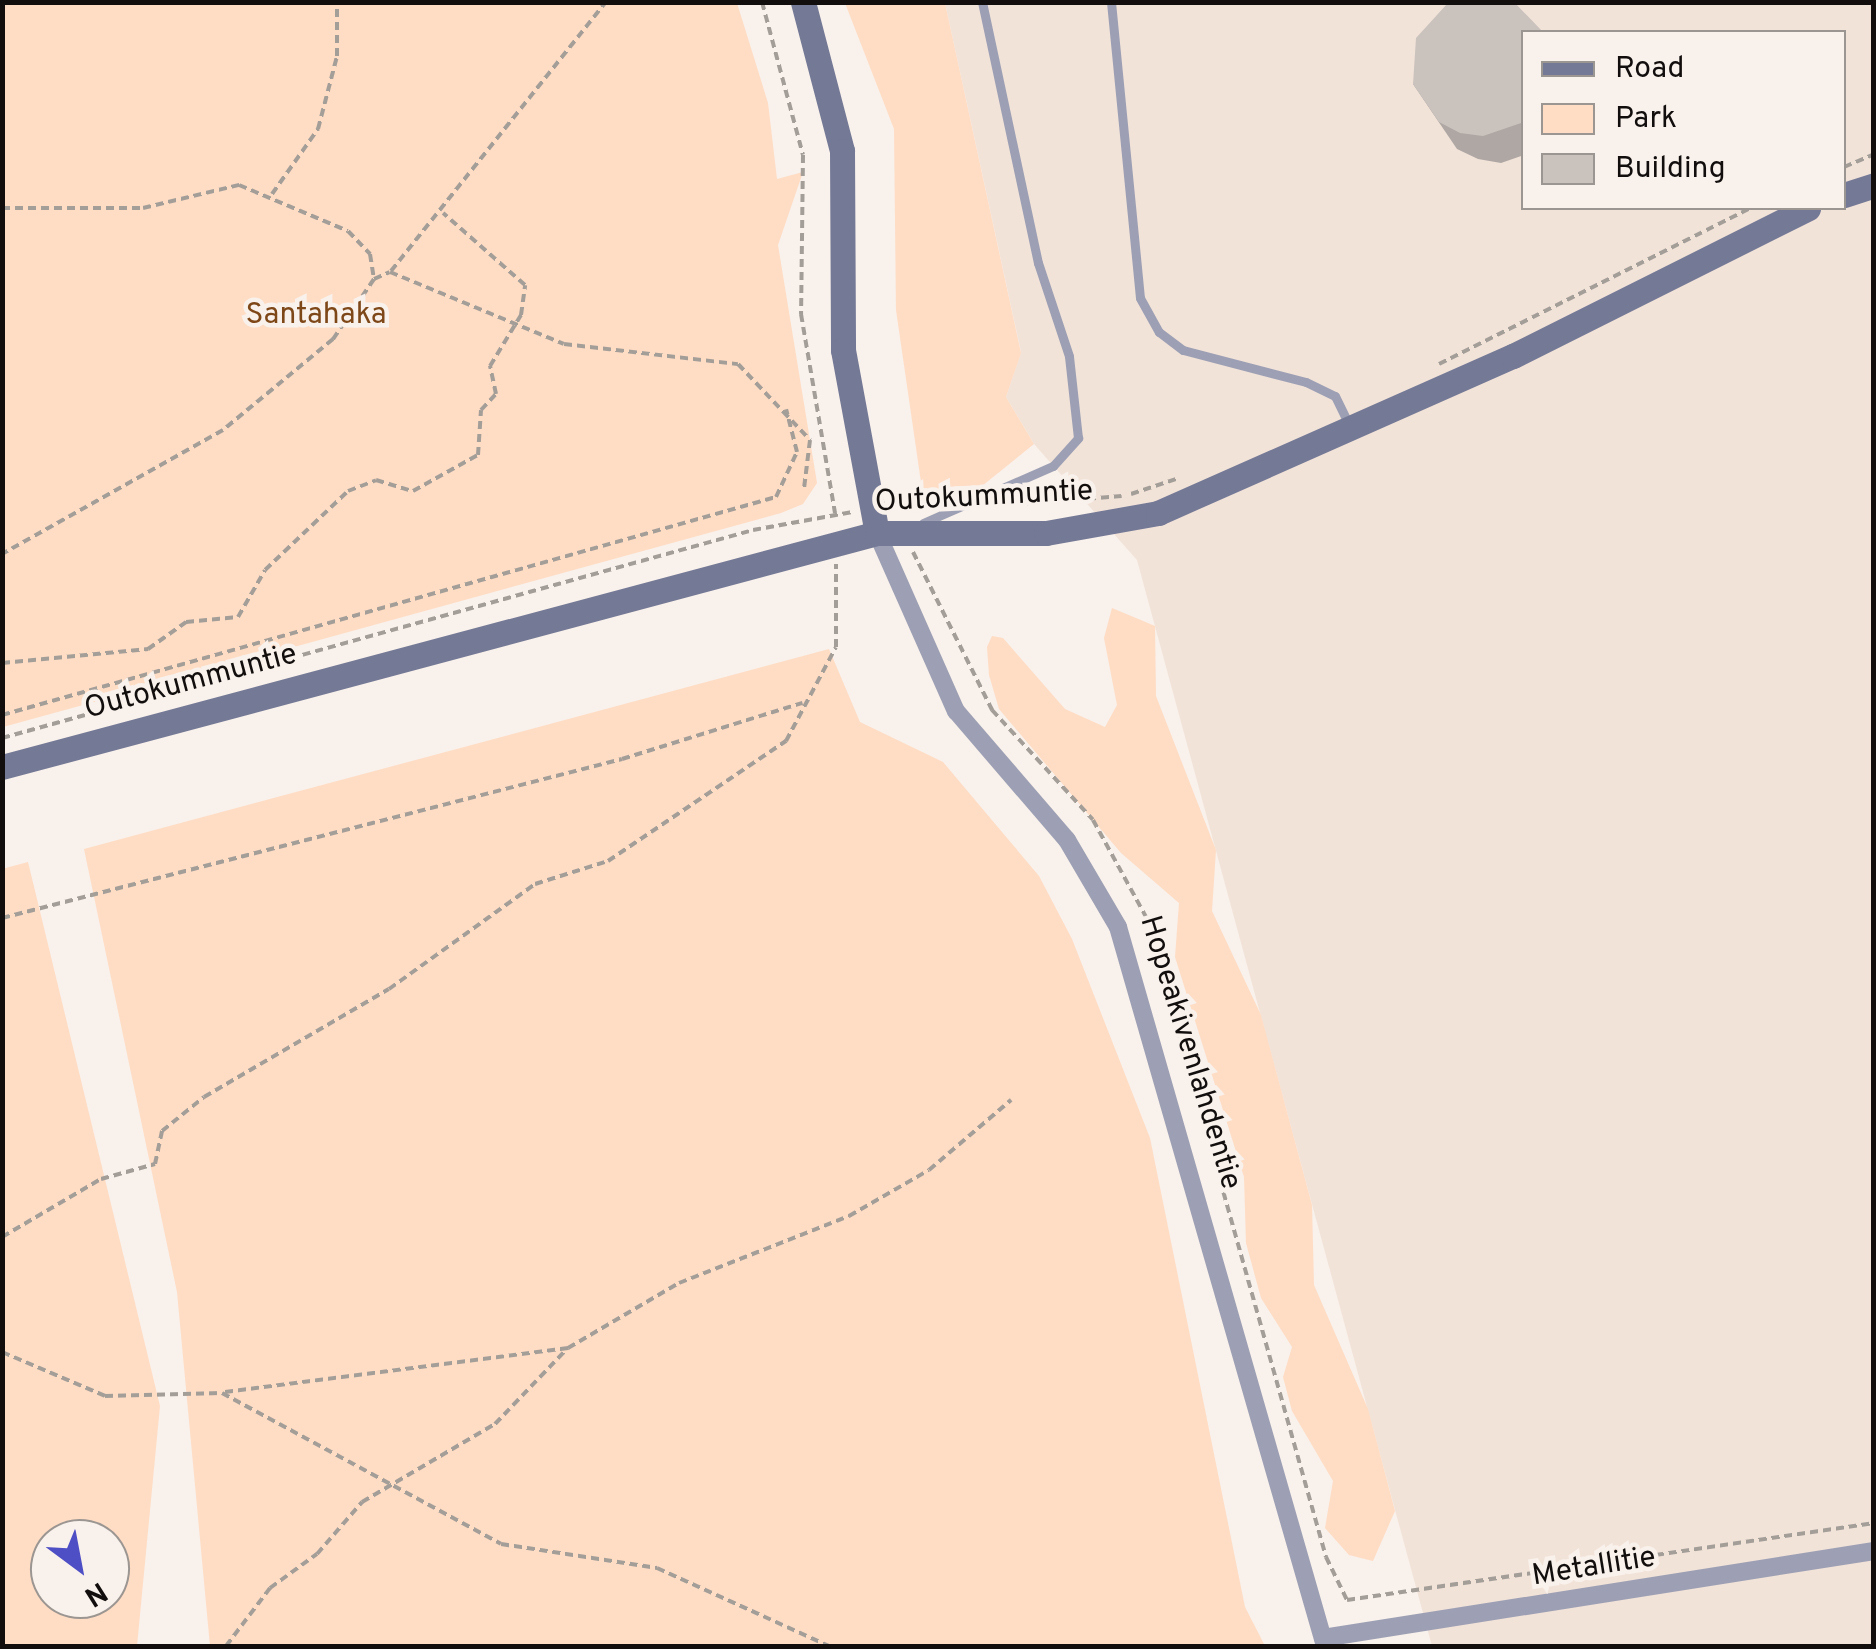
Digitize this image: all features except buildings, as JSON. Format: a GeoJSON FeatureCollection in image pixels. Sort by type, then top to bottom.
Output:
{"type":"FeatureCollection","features":[{"type":"Feature","properties":{"kind":"street","name":"Hopeakivenlahdentie"},"geometry":{"type":"LineString","coordinates":[[803,2],[842,151],[843,350],[874,522],[956,710],[1067,840],[1118,928],[1324,1642]]}},
{"type":"Feature","properties":{"kind":"street"},"geometry":{"type":"LineString","coordinates":[[1846,193],[1874,185]]}},
{"type":"Feature","properties":{"kind":"street","name":"Outokummuntie"},"geometry":{"type":"LineString","coordinates":[[2,767],[838,543],[874,522],[904,530],[1105,525],[1158,513],[1352,430],[1804,210]]}},
{"type":"Feature","properties":{"kind":"street","name":"Metallitie"},"geometry":{"type":"LineString","coordinates":[[1324,1642],[1874,1551]]}},
{"type":"Feature","properties":{"kind":"lane"},"geometry":{"type":"LineString","coordinates":[[904,530],[1053,466],[1078,438],[1068,356],[1038,263],[982,2]]}},
{"type":"Feature","properties":{"kind":"lane"},"geometry":{"type":"LineString","coordinates":[[1111,2],[1140,298],[1158,332],[1183,350],[1334,396],[1352,430]]}},
{"type":"Feature","properties":{"kind":"path"},"geometry":{"type":"LineString","coordinates":[[272,194],[318,129],[336,56],[338,2]]}},
{"type":"Feature","properties":{"kind":"path"},"geometry":{"type":"LineString","coordinates":[[2,554],[222,430],[333,339],[374,280],[390,272],[444,213],[480,152],[546,87],[606,2]]}},
{"type":"Feature","properties":{"kind":"path"},"geometry":{"type":"LineString","coordinates":[[762,2],[803,155],[800,314],[835,513]]}},
{"type":"Feature","properties":{"kind":"path"},"geometry":{"type":"LineString","coordinates":[[1846,166],[1874,154]]}},
{"type":"Feature","properties":{"kind":"path"},"geometry":{"type":"LineString","coordinates":[[2,208],[143,208],[239,184],[272,194],[348,231],[370,254],[374,280]]}},
{"type":"Feature","properties":{"kind":"path"},"geometry":{"type":"LineString","coordinates":[[2,663],[148,650],[186,622],[238,617],[265,570],[348,491],[376,480],[413,491],[478,455],[481,410],[496,394],[490,366],[513,328],[526,285],[444,213]]}},
{"type":"Feature","properties":{"kind":"path"},"geometry":{"type":"LineString","coordinates":[[390,272],[513,328],[633,356],[724,358],[786,409],[810,440],[804,488]]}},
{"type":"Feature","properties":{"kind":"path"},"geometry":{"type":"LineString","coordinates":[[2,715],[776,496],[797,452],[786,409]]}},
{"type":"Feature","properties":{"kind":"path"},"geometry":{"type":"LineString","coordinates":[[2,738],[835,513],[874,522]]}},
{"type":"Feature","properties":{"kind":"path"},"geometry":{"type":"LineString","coordinates":[[904,530],[968,672],[1093,820],[1146,917],[1326,1557],[1347,1600],[1874,1524]]}},
{"type":"Feature","properties":{"kind":"path"},"geometry":{"type":"LineString","coordinates":[[2,1237],[100,1179],[155,1164],[162,1131],[204,1097],[373,1000],[534,884],[608,861],[786,741],[802,703],[836,646],[838,543]]}},
{"type":"Feature","properties":{"kind":"path"},"geometry":{"type":"LineString","coordinates":[[2,918],[436,810],[802,703]]}},
{"type":"Feature","properties":{"kind":"path"},"geometry":{"type":"LineString","coordinates":[[226,1646],[270,1588],[390,1482],[495,1424],[568,1348],[679,1284],[849,1216],[929,1170],[1011,1100]]}},
{"type":"Feature","properties":{"kind":"path"},"geometry":{"type":"LineString","coordinates":[[2,1352],[105,1396],[222,1392],[568,1348]]}},
{"type":"Feature","properties":{"kind":"path"},"geometry":{"type":"LineString","coordinates":[[222,1392],[501,1544],[657,1568],[830,1646]]}},
{"type":"Feature","properties":{"kind":"shaded area"},"geometry":{"type":"Polygon","coordinates":[[[945,3],[1873,3],[1873,1646],[1432,1646],[1137,560],[1034,444],[1006,397],[1021,352],[945,3]]]}},
{"type":"Feature","properties":{"kind":"green space","name":"Santahaka"},"geometry":{"type":"Polygon","coordinates":[[[3,2],[737,3],[768,103],[777,179],[803,172],[778,245],[817,483],[803,504],[781,513],[3,727],[3,2]]]}},
{"type":"Feature","properties":{"kind":"green space"},"geometry":{"type":"Polygon","coordinates":[[[845,3],[945,3],[1021,353],[1006,397],[1034,444],[972,494],[923,496],[896,310],[894,129],[845,3]]]}},
{"type":"Feature","properties":{"kind":"green space"},"geometry":{"type":"Polygon","coordinates":[[[1112,608],[1155,626],[1156,696],[1216,850],[1212,911],[1261,1015],[1312,1205],[1314,1285],[1368,1409],[1395,1511],[1373,1561],[1349,1555],[1325,1528],[1333,1481],[1292,1411],[1283,1377],[1292,1347],[1261,1298],[1246,1243],[1244,1177],[1175,957],[1179,903],[1121,853],[999,709],[989,675],[987,647],[992,636],[1003,638],[1065,709],[1105,727],[1117,705],[1104,638],[1112,608]]]}},
{"type":"Feature","properties":{"kind":"green space"},"geometry":{"type":"Polygon","coordinates":[[[829,649],[860,722],[943,762],[1039,876],[1072,939],[1150,1138],[1245,1607],[1265,1646],[210,1646],[177,1292],[84,849],[829,649]]]}},
{"type":"Feature","properties":{"kind":"green space"},"geometry":{"type":"Polygon","coordinates":[[[28,862],[160,1406],[137,1646],[3,1646],[2,869],[28,862]]]}}]}
